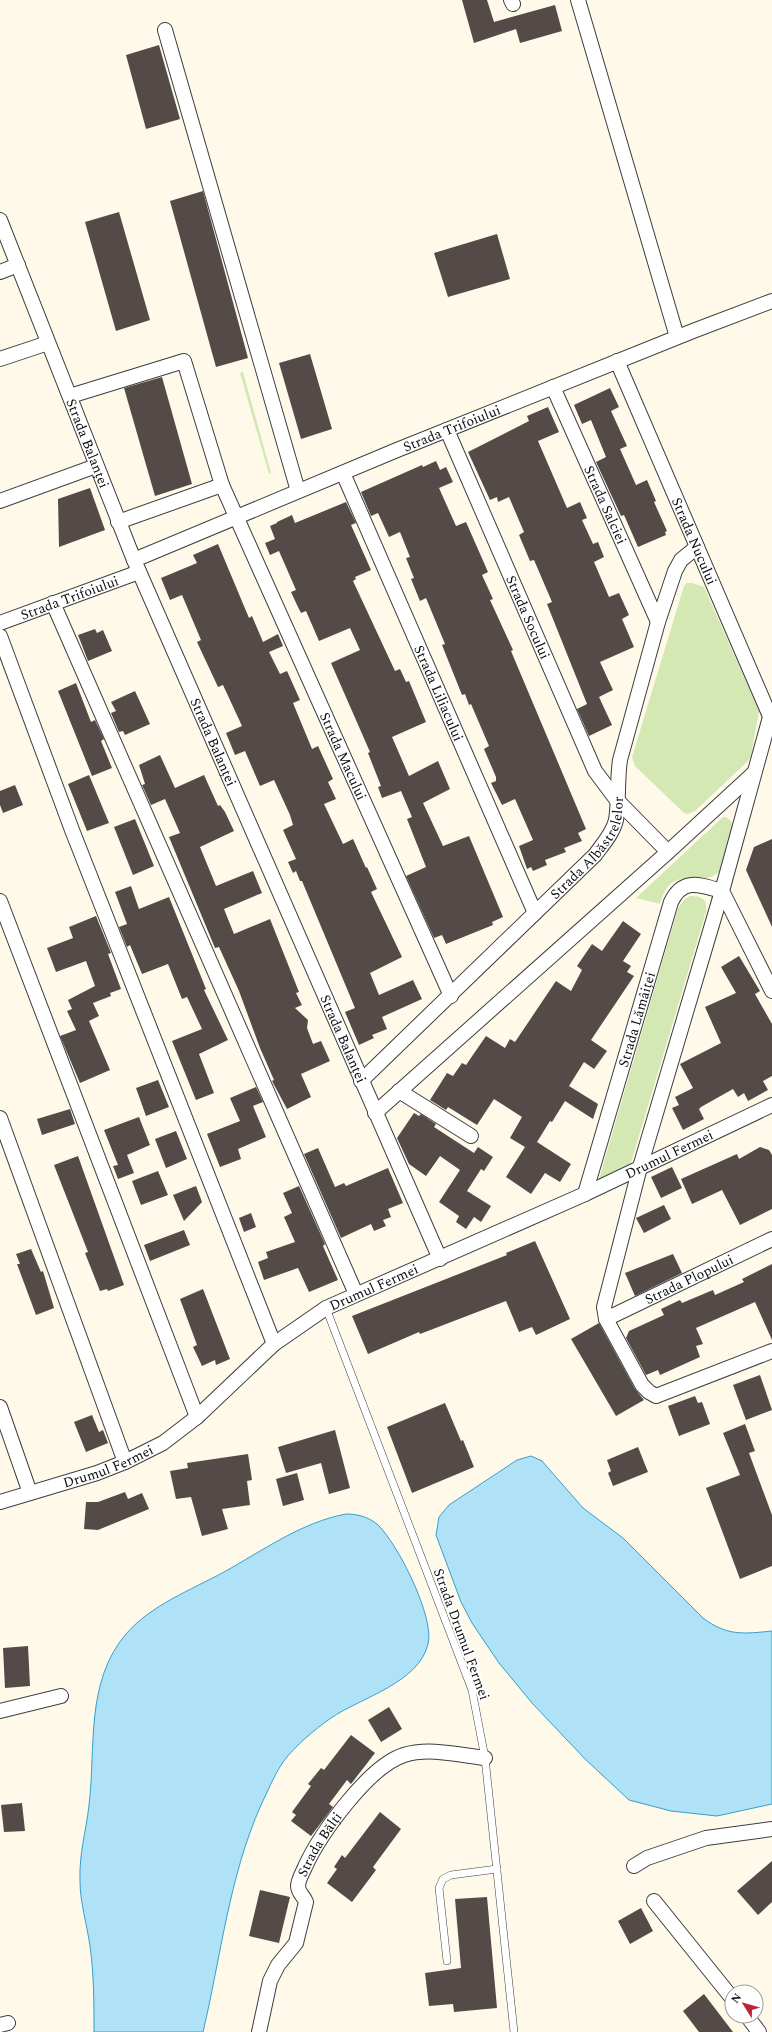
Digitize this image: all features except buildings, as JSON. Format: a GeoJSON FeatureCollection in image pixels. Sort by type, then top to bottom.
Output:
{"type":"FeatureCollection","features":[{"type":"Feature","properties":{"kind":"street"},"geometry":{"type":"LineString","coordinates":[[578,0],[677,337]]}},
{"type":"Feature","properties":{"kind":"street"},"geometry":{"type":"LineString","coordinates":[[166,30],[298,491]]}},
{"type":"Feature","properties":{"kind":"street","name":"Strada Balanței"},"geometry":{"type":"LineString","coordinates":[[0,220],[136,566],[440,1258]]}},
{"type":"Feature","properties":{"kind":"street"},"geometry":{"type":"LineString","coordinates":[[0,272],[18,265]]}},
{"type":"Feature","properties":{"kind":"street","name":"Strada Trifoiului"},"geometry":{"type":"LineString","coordinates":[[0,623],[136,566],[237,516],[617,361],[772,301]]}},
{"type":"Feature","properties":{"kind":"street"},"geometry":{"type":"LineString","coordinates":[[0,359],[48,343]]}},
{"type":"Feature","properties":{"kind":"street","name":"Strada Macului"},"geometry":{"type":"LineString","coordinates":[[70,396],[184,361],[222,486],[237,516],[451,996]]}},
{"type":"Feature","properties":{"kind":"street","name":"Strada Nucului"},"geometry":{"type":"LineString","coordinates":[[617,361],[771,719]]}},
{"type":"Feature","properties":{"kind":"street","name":"Strada Salciei"},"geometry":{"type":"LineString","coordinates":[[553,387],[658,622]]}},
{"type":"Feature","properties":{"kind":"street","name":"Strada Socului"},"geometry":{"type":"LineString","coordinates":[[447,430],[595,771],[616,800],[668,852]]}},
{"type":"Feature","properties":{"kind":"street"},"geometry":{"type":"LineString","coordinates":[[0,501],[96,466]]}},
{"type":"Feature","properties":{"kind":"street","name":"Strada Liliacului"},"geometry":{"type":"LineString","coordinates":[[343,473],[535,913]]}},
{"type":"Feature","properties":{"kind":"street"},"geometry":{"type":"LineString","coordinates":[[118,522],[222,486]]}},
{"type":"Feature","properties":{"kind":"street","name":"Strada Albăstrelelor"},"geometry":{"type":"LineString","coordinates":[[361,1081],[451,996],[595,855],[610,833],[616,819],[616,800],[620,760],[658,622],[675,571],[681,560],[697,547]]}},
{"type":"Feature","properties":{"kind":"street"},"geometry":{"type":"LineString","coordinates":[[53,602],[356,1294]]}},
{"type":"Feature","properties":{"kind":"street"},"geometry":{"type":"LineString","coordinates":[[0,636],[72,830],[274,1344]]}},
{"type":"Feature","properties":{"kind":"street"},"geometry":{"type":"LineString","coordinates":[[771,719],[640,1168],[605,1302],[606,1319],[642,1385],[656,1396],[772,1351]]}},
{"type":"Feature","properties":{"kind":"street"},"geometry":{"type":"LineString","coordinates":[[375,1113],[668,852],[755,772]]}},
{"type":"Feature","properties":{"kind":"street","name":"Strada Lămâiței"},"geometry":{"type":"LineString","coordinates":[[584,1194],[671,902],[678,890],[688,885],[722,891]]}},
{"type":"Feature","properties":{"kind":"street"},"geometry":{"type":"LineString","coordinates":[[722,891],[772,991]]}},
{"type":"Feature","properties":{"kind":"street"},"geometry":{"type":"LineString","coordinates":[[0,901],[197,1416]]}},
{"type":"Feature","properties":{"kind":"street"},"geometry":{"type":"LineString","coordinates":[[399,1091],[471,1136]]}},
{"type":"Feature","properties":{"kind":"street","name":"Drumul Fermei"},"geometry":{"type":"LineString","coordinates":[[0,1502],[97,1473],[125,1462],[162,1443],[197,1416],[274,1344],[326,1308],[584,1194],[772,1105]]}},
{"type":"Feature","properties":{"kind":"street"},"geometry":{"type":"LineString","coordinates":[[0,1118],[125,1462]]}},
{"type":"Feature","properties":{"kind":"street","name":"Strada Plopului"},"geometry":{"type":"LineString","coordinates":[[606,1319],[772,1239]]}},
{"type":"Feature","properties":{"kind":"street"},"geometry":{"type":"LineString","coordinates":[[0,1407],[30,1493]]}},
{"type":"Feature","properties":{"kind":"street"},"geometry":{"type":"LineString","coordinates":[[0,1711],[61,1696]]}},
{"type":"Feature","properties":{"kind":"street","name":"Strada Bălți"},"geometry":{"type":"LineString","coordinates":[[260,2032],[270,1981],[278,1965],[296,1943],[306,1902],[298,1891],[301,1876],[314,1847],[349,1801],[372,1777],[402,1756],[418,1751],[485,1758]]}},
{"type":"Feature","properties":{"kind":"street"},"geometry":{"type":"LineString","coordinates":[[634,1866],[648,1858],[706,1838],[772,1829]]}},
{"type":"Feature","properties":{"kind":"street"},"geometry":{"type":"LineString","coordinates":[[654,1901],[724,1988]]}},
{"type":"Feature","properties":{"kind":"street"},"geometry":{"type":"LineString","coordinates":[[754,2024],[760,2032]]}},
{"type":"Feature","properties":{"kind":"lane","name":"Strada Drumul Fermei"},"geometry":{"type":"LineString","coordinates":[[326,1308],[472,1690],[485,1758],[498,1868],[514,2032]]}},
{"type":"Feature","properties":{"kind":"lane"},"geometry":{"type":"LineString","coordinates":[[447,1961],[439,1888],[443,1879],[451,1875],[498,1868]]}},
{"type":"Feature","properties":{"kind":"green space"},"geometry":{"type":"Polygon","coordinates":[[[243,372],[271,473],[269,474],[240,373],[243,372]]]}},
{"type":"Feature","properties":{"kind":"green space"},"geometry":{"type":"Polygon","coordinates":[[[687,583],[704,587],[759,711],[751,756],[748,761],[695,811],[688,814],[684,813],[635,766],[632,757],[684,586],[687,583]]]}},
{"type":"Feature","properties":{"kind":"green space"},"geometry":{"type":"Polygon","coordinates":[[[723,817],[726,817],[731,821],[733,825],[719,872],[711,877],[703,879],[678,880],[671,883],[665,891],[660,904],[636,898],[723,817]]]}},
{"type":"Feature","properties":{"kind":"green space"},"geometry":{"type":"Polygon","coordinates":[[[690,896],[701,897],[705,901],[706,912],[630,1166],[599,1179],[678,908],[685,899],[690,896]]]}},
{"type":"Feature","properties":{"kind":"water"},"geometry":{"type":"Polygon","coordinates":[[[531,1456],[542,1461],[583,1508],[623,1538],[703,1618],[728,1631],[752,1633],[772,1631],[772,1804],[717,1816],[671,1811],[629,1800],[585,1759],[532,1703],[499,1663],[472,1623],[461,1602],[436,1535],[439,1517],[449,1505],[517,1460],[531,1456]]]}},
{"type":"Feature","properties":{"kind":"water"},"geometry":{"type":"Polygon","coordinates":[[[346,1514],[363,1516],[378,1525],[395,1548],[404,1564],[421,1600],[429,1632],[428,1644],[422,1658],[413,1669],[401,1679],[331,1718],[306,1738],[280,1767],[261,1805],[241,1860],[233,1888],[203,2032],[94,2032],[92,1968],[90,1946],[80,1889],[80,1871],[89,1805],[93,1739],[98,1694],[104,1673],[113,1653],[126,1634],[159,1606],[224,1572],[298,1530],[314,1523],[346,1514]]]}}]}
